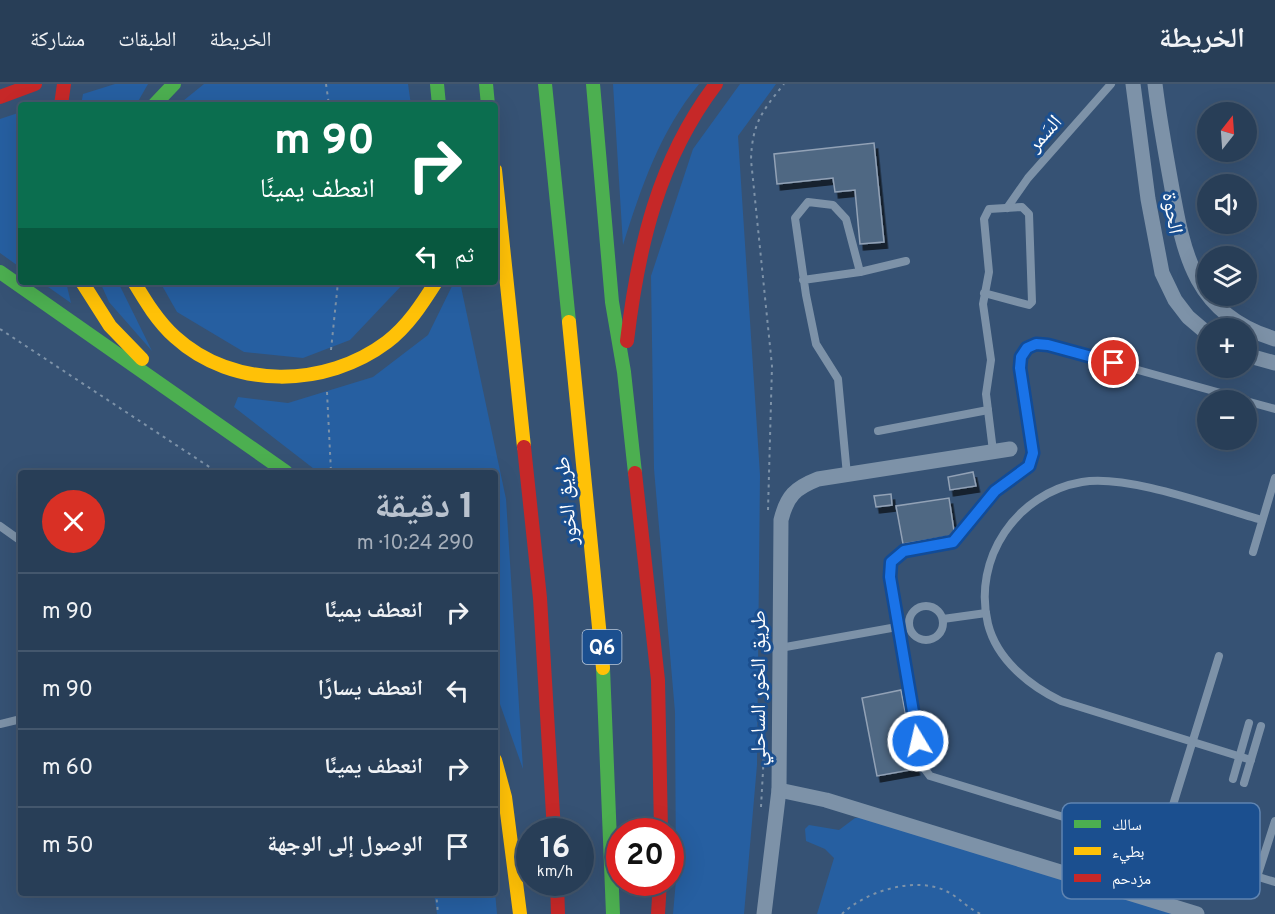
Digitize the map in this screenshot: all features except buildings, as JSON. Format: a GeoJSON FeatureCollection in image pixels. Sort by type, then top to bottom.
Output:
{"type":"FeatureCollection","features":[{"type":"Feature","properties":{"kind":"main road"},"geometry":{"type":"LineString","coordinates":[[0,97],[35,84]]}},
{"type":"Feature","properties":{"kind":"main road"},"geometry":{"type":"LineString","coordinates":[[61,102],[64,84]]}},
{"type":"Feature","properties":{"kind":"main road"},"geometry":{"type":"LineString","coordinates":[[157,102],[174,84]]}},
{"type":"Feature","properties":{"kind":"main road"},"geometry":{"type":"LineString","coordinates":[[437,84],[439,102]]}},
{"type":"Feature","properties":{"kind":"main road"},"geometry":{"type":"LineString","coordinates":[[486,84],[488,102]]}},
{"type":"Feature","properties":{"kind":"main road","name":"طريق الخور"},"geometry":{"type":"LineString","coordinates":[[545,84],[604,674],[613,914]]}},
{"type":"Feature","properties":{"kind":"main road"},"geometry":{"type":"LineString","coordinates":[[593,84],[612,302],[624,372],[658,680],[661,818]]}},
{"type":"Feature","properties":{"kind":"main road"},"geometry":{"type":"LineString","coordinates":[[624,372],[633,286],[660,184],[689,121],[716,84]]}},
{"type":"Feature","properties":{"kind":"main road","name":"طريق الخور"},"geometry":{"type":"LineString","coordinates":[[498,199],[540,598],[553,818]]}},
{"type":"Feature","properties":{"kind":"main road"},"geometry":{"type":"LineString","coordinates":[[0,272],[18,285]]}},
{"type":"Feature","properties":{"kind":"main road"},"geometry":{"type":"LineString","coordinates":[[19,285],[283,470]]}},
{"type":"Feature","properties":{"kind":"main road"},"geometry":{"type":"LineString","coordinates":[[84,285],[110,326],[200,412]]}},
{"type":"Feature","properties":{"kind":"main road"},"geometry":{"type":"LineString","coordinates":[[136,285],[152,313],[181,342],[217,364],[257,376],[298,378],[339,370],[379,350],[412,321],[434,285]]}},
{"type":"Feature","properties":{"kind":"main road"},"geometry":{"type":"LineString","coordinates":[[498,771],[505,797],[520,914]]}},
{"type":"Feature","properties":{"kind":"main road"},"geometry":{"type":"LineString","coordinates":[[557,896],[558,914]]}},
{"type":"Feature","properties":{"kind":"main road"},"geometry":{"type":"LineString","coordinates":[[658,914],[659,896]]}},
{"type":"Feature","properties":{"kind":"street","name":"الحوة"},"geometry":{"type":"LineString","coordinates":[[1133,84],[1148,199],[1162,273],[1175,300],[1197,325]]}},
{"type":"Feature","properties":{"kind":"street","name":"الحوة"},"geometry":{"type":"LineString","coordinates":[[1155,84],[1179,232],[1191,269],[1209,299],[1218,308],[1237,322],[1275,339]]}},
{"type":"Feature","properties":{"kind":"street"},"geometry":{"type":"LineString","coordinates":[[1257,357],[1275,363]]}},
{"type":"Feature","properties":{"kind":"street","name":"طريق الخور الساحلي"},"geometry":{"type":"LineString","coordinates":[[764,914],[778,790],[781,520],[790,494],[800,486],[818,479],[1010,448]]}},
{"type":"Feature","properties":{"kind":"street"},"geometry":{"type":"LineString","coordinates":[[778,790],[826,800],[1062,873]]}},
{"type":"Feature","properties":{"kind":"street"},"geometry":{"type":"LineString","coordinates":[[1148,899],[1197,914]]}},
{"type":"Feature","properties":{"kind":"lane","name":"السَمر"},"geometry":{"type":"LineString","coordinates":[[1007,208],[1028,178],[1111,84]]}},
{"type":"Feature","properties":{"kind":"lane"},"geometry":{"type":"LineString","coordinates":[[847,475],[838,379],[816,344],[795,218],[808,202],[833,205],[846,219],[860,272]]}},
{"type":"Feature","properties":{"kind":"lane"},"geometry":{"type":"LineString","coordinates":[[984,293],[1029,305],[1034,298],[1029,214],[1022,207],[990,209],[985,213],[989,272],[984,293],[991,360],[986,383],[993,451]]}},
{"type":"Feature","properties":{"kind":"lane"},"geometry":{"type":"LineString","coordinates":[[804,279],[860,272],[906,261]]}},
{"type":"Feature","properties":{"kind":"lane"},"geometry":{"type":"LineString","coordinates":[[1062,817],[930,776],[921,764],[889,572],[894,558],[904,551],[953,542],[990,496],[1031,462],[1033,453],[1020,362],[1031,345],[1048,345],[1210,390]]}},
{"type":"Feature","properties":{"kind":"lane"},"geometry":{"type":"LineString","coordinates":[[1257,403],[1275,409]]}},
{"type":"Feature","properties":{"kind":"lane"},"geometry":{"type":"LineString","coordinates":[[878,431],[988,410]]}},
{"type":"Feature","properties":{"kind":"lane"},"geometry":{"type":"LineString","coordinates":[[1253,552],[1275,478]]}},
{"type":"Feature","properties":{"kind":"lane"},"geometry":{"type":"LineString","coordinates":[[1251,760],[1061,701],[1046,694],[1021,675],[1002,652],[988,625],[987,613],[989,572],[1006,526],[1028,505],[1067,485],[1094,480],[1122,481],[1262,520]]}},
{"type":"Feature","properties":{"kind":"lane"},"geometry":{"type":"LineString","coordinates":[[0,526],[18,539]]}},
{"type":"Feature","properties":{"kind":"lane"},"geometry":{"type":"LineString","coordinates":[[924,605],[936,609],[943,619],[942,630],[933,639],[916,637],[908,625],[914,610],[924,605]]}},
{"type":"Feature","properties":{"kind":"lane"},"geometry":{"type":"LineString","coordinates":[[943,619],[987,613]]}},
{"type":"Feature","properties":{"kind":"lane"},"geometry":{"type":"LineString","coordinates":[[779,648],[908,625]]}},
{"type":"Feature","properties":{"kind":"lane"},"geometry":{"type":"LineString","coordinates":[[1173,803],[1220,656]]}},
{"type":"Feature","properties":{"kind":"lane"},"geometry":{"type":"LineString","coordinates":[[0,724],[18,720]]}},
{"type":"Feature","properties":{"kind":"lane"},"geometry":{"type":"LineString","coordinates":[[1233,779],[1249,723]]}},
{"type":"Feature","properties":{"kind":"lane"},"geometry":{"type":"LineString","coordinates":[[1244,783],[1261,726]]}},
{"type":"Feature","properties":{"kind":"lane"},"geometry":{"type":"LineString","coordinates":[[1260,868],[1275,821]]}},
{"type":"Feature","properties":{"kind":"lane"},"geometry":{"type":"LineString","coordinates":[[1260,878],[1275,882]]}},
{"type":"Feature","properties":{"kind":"path"},"geometry":{"type":"LineString","coordinates":[[326,84],[329,102]]}},
{"type":"Feature","properties":{"kind":"path"},"geometry":{"type":"LineString","coordinates":[[768,515],[772,366],[751,160],[751,139],[763,110],[784,84]]}},
{"type":"Feature","properties":{"kind":"path"},"geometry":{"type":"LineString","coordinates":[[331,353],[339,285]]}},
{"type":"Feature","properties":{"kind":"path"},"geometry":{"type":"LineString","coordinates":[[0,329],[214,470]]}},
{"type":"Feature","properties":{"kind":"path"},"geometry":{"type":"LineString","coordinates":[[327,385],[331,470]]}},
{"type":"Feature","properties":{"kind":"path"},"geometry":{"type":"LineString","coordinates":[[761,810],[764,743]]}},
{"type":"Feature","properties":{"kind":"path"},"geometry":{"type":"LineString","coordinates":[[842,914],[856,903],[880,892],[921,886],[946,891],[981,914]]}},
{"type":"Feature","properties":{"kind":"path"},"geometry":{"type":"LineString","coordinates":[[436,896],[438,914]]}},
{"type":"Feature","properties":{"kind":"shaded area"},"geometry":{"type":"Polygon","coordinates":[[[115,84],[148,84],[138,102],[82,102],[83,94],[115,84]]]}},
{"type":"Feature","properties":{"kind":"shaded area"},"geometry":{"type":"Polygon","coordinates":[[[204,84],[408,84],[411,102],[182,102],[204,84]]]}},
{"type":"Feature","properties":{"kind":"shaded area"},"geometry":{"type":"Polygon","coordinates":[[[613,84],[699,84],[673,121],[653,161],[623,245],[613,84]]]}},
{"type":"Feature","properties":{"kind":"shaded area"},"geometry":{"type":"Polygon","coordinates":[[[740,84],[776,84],[738,136],[760,475],[757,765],[744,914],[673,914],[675,896],[684,896],[684,818],[676,818],[675,712],[654,469],[651,276],[693,149],[740,84]]]}},
{"type":"Feature","properties":{"kind":"shaded area"},"geometry":{"type":"Polygon","coordinates":[[[18,113],[18,266],[0,253],[0,119],[18,113]]]}},
{"type":"Feature","properties":{"kind":"shaded area"},"geometry":{"type":"Polygon","coordinates":[[[45,285],[67,285],[71,303],[45,285]]]}},
{"type":"Feature","properties":{"kind":"shaded area"},"geometry":{"type":"Polygon","coordinates":[[[101,285],[119,285],[152,351],[109,302],[101,285]]]}},
{"type":"Feature","properties":{"kind":"shaded area"},"geometry":{"type":"Polygon","coordinates":[[[162,285],[402,285],[350,340],[303,358],[244,352],[177,312],[162,285]]]}},
{"type":"Feature","properties":{"kind":"shaded area"},"geometry":{"type":"Polygon","coordinates":[[[453,285],[461,285],[506,499],[523,769],[498,698],[498,470],[315,470],[234,407],[238,397],[288,403],[373,377],[428,335],[453,285]]]}},
{"type":"Feature","properties":{"kind":"shaded area"},"geometry":{"type":"Polygon","coordinates":[[[855,818],[861,818],[1062,878],[1062,899],[1130,899],[1180,914],[817,914],[834,858],[825,849],[806,841],[805,829],[809,825],[839,830],[855,818]]]}},
{"type":"Feature","properties":{"kind":"shaded area"},"geometry":{"type":"Polygon","coordinates":[[[434,896],[495,896],[497,914],[437,914],[434,896]]]}},
{"type":"Feature","properties":{"kind":"traffic: fast"},"geometry":{"type":"LineString","coordinates":[[157,102],[174,84]]}},
{"type":"Feature","properties":{"kind":"traffic: fast"},"geometry":{"type":"LineString","coordinates":[[437,84],[439,102]]}},
{"type":"Feature","properties":{"kind":"traffic: fast"},"geometry":{"type":"LineString","coordinates":[[486,84],[488,102]]}},
{"type":"Feature","properties":{"kind":"traffic: fast"},"geometry":{"type":"LineString","coordinates":[[545,84],[569,322]]}},
{"type":"Feature","properties":{"kind":"traffic: fast"},"geometry":{"type":"LineString","coordinates":[[593,84],[612,302],[624,372],[635,473]]}},
{"type":"Feature","properties":{"kind":"traffic: fast"},"geometry":{"type":"LineString","coordinates":[[0,272],[18,285]]}},
{"type":"Feature","properties":{"kind":"traffic: fast"},"geometry":{"type":"LineString","coordinates":[[19,285],[283,470]]}},
{"type":"Feature","properties":{"kind":"traffic: fast"},"geometry":{"type":"LineString","coordinates":[[603,668],[613,914]]}},
{"type":"Feature","properties":{"kind":"traffic: slow"},"geometry":{"type":"LineString","coordinates":[[498,199],[524,447]]}},
{"type":"Feature","properties":{"kind":"traffic: slow"},"geometry":{"type":"LineString","coordinates":[[84,285],[110,326],[142,359]]}},
{"type":"Feature","properties":{"kind":"traffic: slow"},"geometry":{"type":"LineString","coordinates":[[136,285],[163,325],[198,354],[224,367],[251,374],[280,377],[308,375],[336,368],[363,357],[387,342],[402,329],[434,285]]}},
{"type":"Feature","properties":{"kind":"traffic: slow"},"geometry":{"type":"LineString","coordinates":[[569,322],[603,668]]}},
{"type":"Feature","properties":{"kind":"traffic: slow"},"geometry":{"type":"LineString","coordinates":[[498,771],[505,797],[520,914]]}},
{"type":"Feature","properties":{"kind":"traffic: jam"},"geometry":{"type":"LineString","coordinates":[[0,97],[35,84]]}},
{"type":"Feature","properties":{"kind":"traffic: jam"},"geometry":{"type":"LineString","coordinates":[[61,102],[64,84]]}},
{"type":"Feature","properties":{"kind":"traffic: jam"},"geometry":{"type":"LineString","coordinates":[[627,341],[637,272],[665,174],[679,143],[716,84]]}},
{"type":"Feature","properties":{"kind":"traffic: jam"},"geometry":{"type":"LineString","coordinates":[[524,447],[540,598],[553,818]]}},
{"type":"Feature","properties":{"kind":"traffic: jam"},"geometry":{"type":"LineString","coordinates":[[635,473],[658,680],[661,818]]}},
{"type":"Feature","properties":{"kind":"traffic: jam"},"geometry":{"type":"LineString","coordinates":[[557,896],[558,914]]}},
{"type":"Feature","properties":{"kind":"traffic: jam"},"geometry":{"type":"LineString","coordinates":[[658,914],[659,896]]}},
{"type":"Feature","properties":{"kind":"route"},"geometry":{"type":"LineString","coordinates":[[918,741],[889,572],[891,562],[904,551],[947,545],[953,542],[995,491],[1029,466],[1033,453],[1020,368],[1020,362],[1027,348],[1036,344],[1048,345],[1114,363]]}}]}
